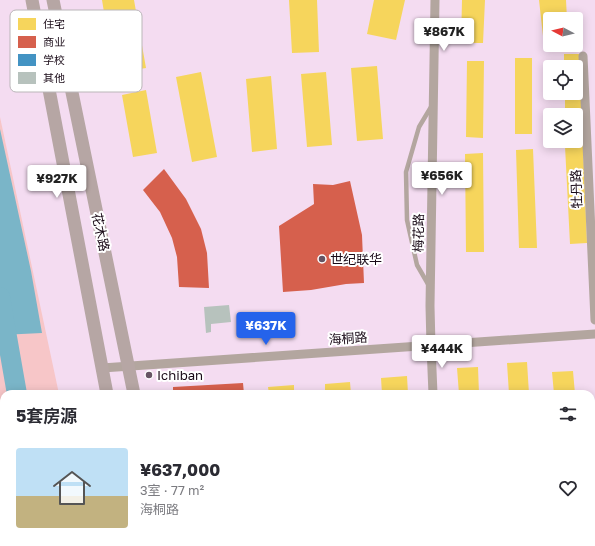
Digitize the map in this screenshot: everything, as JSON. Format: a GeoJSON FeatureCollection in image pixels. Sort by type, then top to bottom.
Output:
{"type":"FeatureCollection","features":[{"type":"Feature","properties":{"kind":"main road","name":"花木路"},"geometry":{"type":"LineString","coordinates":[[32,0],[34,10]]}},
{"type":"Feature","properties":{"kind":"main road","name":"花木路"},"geometry":{"type":"LineString","coordinates":[[53,0],[55,10]]}},
{"type":"Feature","properties":{"kind":"main road","name":"花木路"},"geometry":{"type":"LineString","coordinates":[[50,92],[106,390]]}},
{"type":"Feature","properties":{"kind":"main road","name":"花木路"},"geometry":{"type":"LineString","coordinates":[[72,92],[133,390]]}},
{"type":"Feature","properties":{"kind":"street","name":"梅花路"},"geometry":{"type":"LineString","coordinates":[[433,390],[430,346],[430,288],[435,0]]}},
{"type":"Feature","properties":{"kind":"street","name":"牡丹路"},"geometry":{"type":"LineString","coordinates":[[583,56],[595,320]]}},
{"type":"Feature","properties":{"kind":"street","name":"海桐路"},"geometry":{"type":"LineString","coordinates":[[102,368],[595,334]]}},
{"type":"Feature","properties":{"kind":"lane"},"geometry":{"type":"LineString","coordinates":[[430,288],[417,265],[407,220],[406,172],[419,127],[433,104]]}},
{"type":"Feature","properties":{"kind":"shaded area"},"geometry":{"type":"Polygon","coordinates":[[[0,117],[58,390],[0,390],[0,117]]]}},
{"type":"Feature","properties":{"kind":"water"},"geometry":{"type":"Polygon","coordinates":[[[0,129],[31,271],[42,333],[1,335],[0,129]]]}},
{"type":"Feature","properties":{"kind":"building: 住宅"},"geometry":{"type":"Polygon","coordinates":[[[102,0],[134,0],[136,10],[104,10],[102,0]]]}},
{"type":"Feature","properties":{"kind":"building: 住宅"},"geometry":{"type":"Polygon","coordinates":[[[289,0],[317,0],[319,52],[292,53],[289,0]]]}},
{"type":"Feature","properties":{"kind":"building: 住宅"},"geometry":{"type":"Polygon","coordinates":[[[374,0],[405,0],[396,40],[367,34],[374,0]]]}},
{"type":"Feature","properties":{"kind":"building: 住宅"},"geometry":{"type":"Polygon","coordinates":[[[462,0],[485,0],[483,43],[461,43],[462,0]]]}},
{"type":"Feature","properties":{"kind":"building: 住宅"},"geometry":{"type":"Polygon","coordinates":[[[539,0],[566,0],[567,12],[543,12],[543,36],[539,0]]]}},
{"type":"Feature","properties":{"kind":"building: 住宅"},"geometry":{"type":"Polygon","coordinates":[[[142,45],[146,68],[142,69],[142,45]]]}},
{"type":"Feature","properties":{"kind":"building: 住宅"},"geometry":{"type":"Polygon","coordinates":[[[564,54],[581,54],[581,60],[564,60],[564,54]]]}},
{"type":"Feature","properties":{"kind":"building: 住宅"},"geometry":{"type":"Polygon","coordinates":[[[515,58],[532,58],[532,134],[515,134],[515,58]]]}},
{"type":"Feature","properties":{"kind":"building: 住宅"},"geometry":{"type":"Polygon","coordinates":[[[467,61],[484,61],[483,138],[466,137],[467,61]]]}},
{"type":"Feature","properties":{"kind":"building: 住宅"},"geometry":{"type":"Polygon","coordinates":[[[377,66],[383,139],[357,141],[351,68],[377,66]]]}},
{"type":"Feature","properties":{"kind":"building: 住宅"},"geometry":{"type":"Polygon","coordinates":[[[201,72],[217,157],[192,162],[176,77],[201,72]]]}},
{"type":"Feature","properties":{"kind":"building: 住宅"},"geometry":{"type":"Polygon","coordinates":[[[326,72],[332,145],[307,147],[301,74],[326,72]]]}},
{"type":"Feature","properties":{"kind":"building: 住宅"},"geometry":{"type":"Polygon","coordinates":[[[271,76],[277,149],[252,152],[246,79],[271,76]]]}},
{"type":"Feature","properties":{"kind":"building: 住宅"},"geometry":{"type":"Polygon","coordinates":[[[146,90],[157,153],[133,157],[122,95],[146,90]]]}},
{"type":"Feature","properties":{"kind":"building: 住宅"},"geometry":{"type":"Polygon","coordinates":[[[565,100],[582,100],[582,108],[565,108],[565,100]]]}},
{"type":"Feature","properties":{"kind":"building: 住宅"},"geometry":{"type":"Polygon","coordinates":[[[583,145],[587,243],[570,244],[565,148],[583,148],[583,145]]]}},
{"type":"Feature","properties":{"kind":"building: 住宅"},"geometry":{"type":"Polygon","coordinates":[[[533,149],[537,248],[519,248],[516,150],[533,149]]]}},
{"type":"Feature","properties":{"kind":"building: 住宅"},"geometry":{"type":"Polygon","coordinates":[[[483,153],[484,252],[466,252],[465,154],[483,153]]]}},
{"type":"Feature","properties":{"kind":"building: 住宅"},"geometry":{"type":"Polygon","coordinates":[[[527,362],[529,390],[509,390],[507,363],[527,362]]]}},
{"type":"Feature","properties":{"kind":"building: 住宅"},"geometry":{"type":"Polygon","coordinates":[[[478,367],[479,390],[459,390],[457,368],[478,367]]]}},
{"type":"Feature","properties":{"kind":"building: 住宅"},"geometry":{"type":"Polygon","coordinates":[[[573,371],[575,390],[554,390],[552,372],[573,371]]]}},
{"type":"Feature","properties":{"kind":"building: 住宅"},"geometry":{"type":"Polygon","coordinates":[[[407,376],[408,390],[382,390],[381,378],[407,376]]]}},
{"type":"Feature","properties":{"kind":"building: 住宅"},"geometry":{"type":"Polygon","coordinates":[[[350,382],[351,390],[325,390],[325,384],[350,382]]]}},
{"type":"Feature","properties":{"kind":"building: 住宅"},"geometry":{"type":"Polygon","coordinates":[[[294,385],[294,390],[268,390],[268,387],[294,385]]]}},
{"type":"Feature","properties":{"kind":"building: 商业"},"geometry":{"type":"Polygon","coordinates":[[[164,169],[186,199],[201,229],[207,253],[209,288],[179,287],[177,257],[172,238],[160,212],[143,190],[164,169]]]}},
{"type":"Feature","properties":{"kind":"building: 商业","name":"世纪联华"},"geometry":{"type":"Polygon","coordinates":[[[350,181],[362,235],[364,283],[283,292],[279,226],[314,204],[313,184],[333,185],[350,181]]]}},
{"type":"Feature","properties":{"kind":"building: 商业"},"geometry":{"type":"Polygon","coordinates":[[[243,383],[244,390],[173,390],[173,387],[243,383]]]}},
{"type":"Feature","properties":{"kind":"building: 其他"},"geometry":{"type":"Polygon","coordinates":[[[229,305],[231,322],[211,324],[211,332],[206,333],[204,307],[229,305]]]}},
{"type":"Feature","properties":{"kind":"waterway"},"geometry":{"type":"LineString","coordinates":[[0,297],[16,390]]}},
{"type":"Feature","properties":{"kind":"place","name":"世纪联华"},"geometry":{"type":"Point","coordinates":[322,259]}},
{"type":"Feature","properties":{"kind":"place","name":"Ichiban"},"geometry":{"type":"Point","coordinates":[149,375]}}]}
